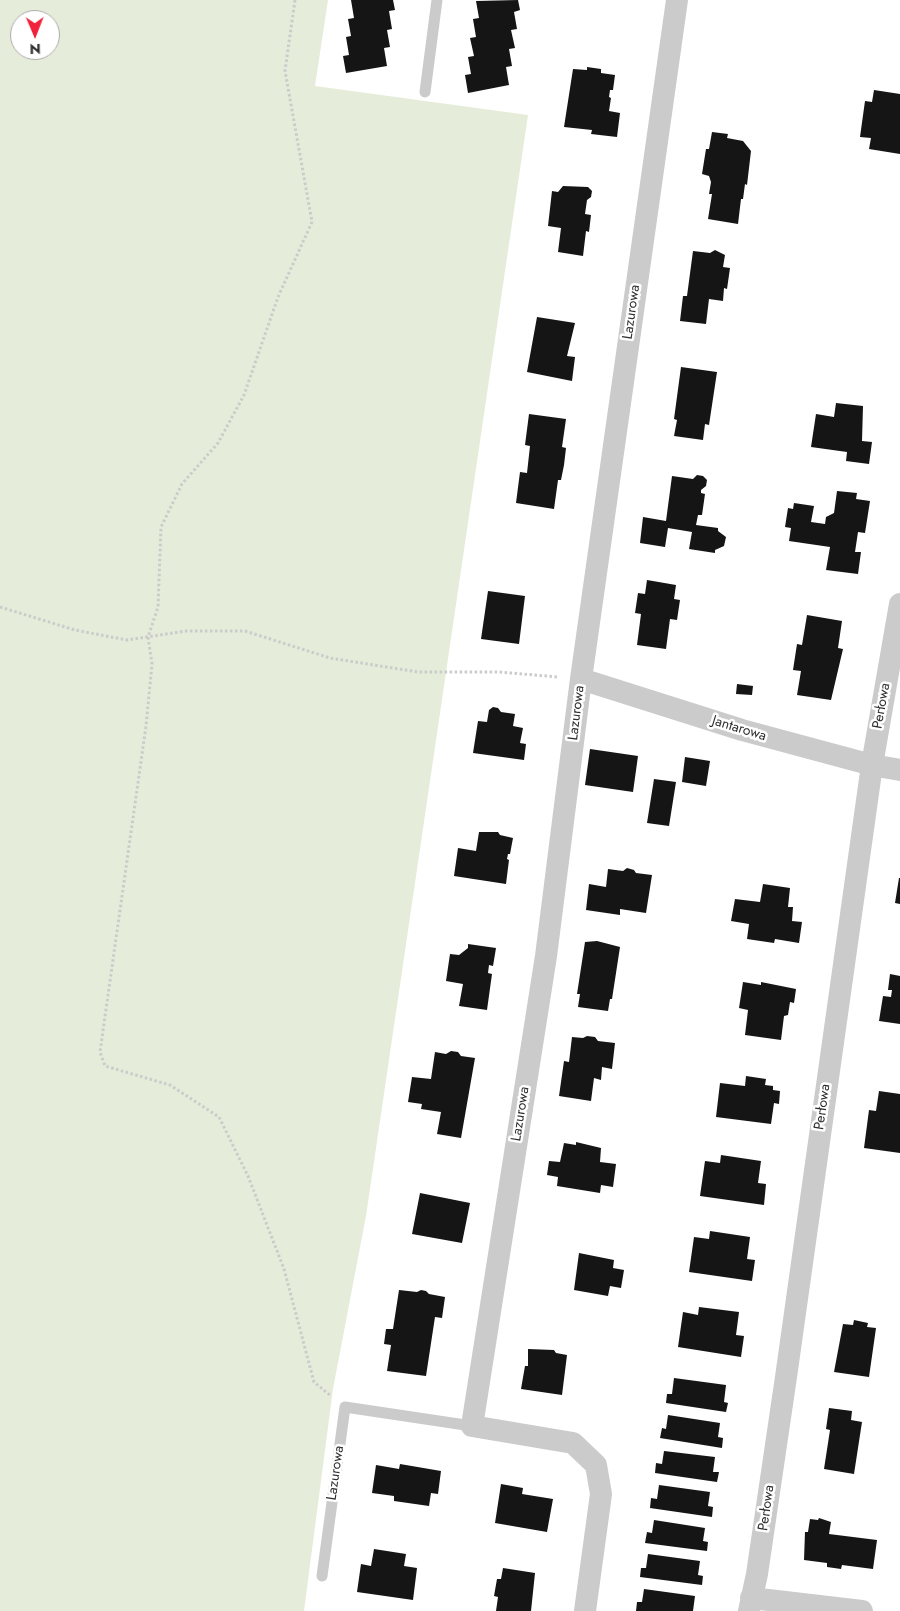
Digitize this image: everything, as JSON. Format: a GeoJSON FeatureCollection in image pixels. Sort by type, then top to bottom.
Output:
{"type":"FeatureCollection","features":[{"type":"Feature","properties":{"kind":"street","name":"Lazurowa"},"geometry":{"type":"LineString","coordinates":[[472,1426],[546,956],[581,679],[677,0]]}},
{"type":"Feature","properties":{"kind":"street","name":"Perłowa"},"geometry":{"type":"LineString","coordinates":[[750,1604],[757,1574],[785,1387],[872,766],[900,604]]}},
{"type":"Feature","properties":{"kind":"street","name":"Jantarowa"},"geometry":{"type":"LineString","coordinates":[[581,679],[742,730],[872,766],[900,770]]}},
{"type":"Feature","properties":{"kind":"street"},"geometry":{"type":"LineString","coordinates":[[472,1426],[572,1443],[596,1465],[601,1494],[584,1611]]}},
{"type":"Feature","properties":{"kind":"street"},"geometry":{"type":"LineString","coordinates":[[750,1604],[862,1611]]}},
{"type":"Feature","properties":{"kind":"lane"},"geometry":{"type":"LineString","coordinates":[[425,92],[437,0]]}},
{"type":"Feature","properties":{"kind":"lane"},"geometry":{"type":"LineString","coordinates":[[345,1407],[472,1426]]}},
{"type":"Feature","properties":{"kind":"lane","name":"Lazurowa"},"geometry":{"type":"LineString","coordinates":[[322,1576],[345,1407]]}},
{"type":"Feature","properties":{"kind":"path"},"geometry":{"type":"LineString","coordinates":[[295,0],[286,72],[312,222],[278,297],[244,395],[218,443],[182,484],[161,527],[158,607],[148,637],[152,664],[146,726],[100,1052],[105,1066],[170,1085],[219,1117],[248,1176],[284,1269],[314,1382],[345,1407]]}},
{"type":"Feature","properties":{"kind":"path"},"geometry":{"type":"LineString","coordinates":[[0,607],[75,630],[127,640],[186,631],[245,631],[330,658],[418,672],[499,672],[581,679]]}},
{"type":"Feature","properties":{"kind":"green space"},"geometry":{"type":"Polygon","coordinates":[[[0,0],[328,0],[315,86],[528,115],[366,1216],[333,1389],[304,1611],[0,1611],[0,0]]]}},
{"type":"Feature","properties":{"kind":"building"},"geometry":{"type":"Polygon","coordinates":[[[351,0],[393,0],[395,10],[389,11],[392,29],[387,30],[390,47],[384,48],[387,66],[346,73],[343,56],[349,55],[346,37],[351,36],[348,19],[354,18],[351,0]]]}},
{"type":"Feature","properties":{"kind":"building"},"geometry":{"type":"Polygon","coordinates":[[[518,0],[520,10],[514,12],[517,29],[511,30],[515,48],[509,49],[512,66],[506,67],[509,85],[468,93],[465,75],[471,74],[468,57],[474,56],[470,38],[476,37],[473,19],[479,18],[476,1],[518,0]]]}},
{"type":"Feature","properties":{"kind":"building"},"geometry":{"type":"Polygon","coordinates":[[[587,67],[601,69],[601,73],[615,75],[613,90],[610,90],[609,111],[620,113],[617,137],[591,134],[592,130],[564,127],[573,69],[587,70],[587,67]]]}},
{"type":"Feature","properties":{"kind":"building"},"geometry":{"type":"Polygon","coordinates":[[[874,90],[900,94],[900,154],[869,149],[871,138],[860,137],[865,101],[872,102],[874,90]]]}},
{"type":"Feature","properties":{"kind":"building"},"geometry":{"type":"Polygon","coordinates":[[[712,132],[728,134],[727,138],[743,141],[751,151],[747,185],[745,184],[743,199],[741,199],[738,224],[708,219],[712,194],[709,194],[711,182],[709,176],[702,174],[706,149],[709,149],[712,132]]]}},
{"type":"Feature","properties":{"kind":"building"},"geometry":{"type":"Polygon","coordinates":[[[563,186],[588,187],[592,191],[591,197],[587,200],[585,214],[591,215],[589,232],[586,231],[583,256],[558,252],[561,228],[548,226],[552,191],[558,192],[563,186]]]}},
{"type":"Feature","properties":{"kind":"building"},"geometry":{"type":"Polygon","coordinates":[[[715,250],[725,255],[723,267],[730,268],[727,289],[724,288],[723,301],[709,299],[706,324],[680,321],[683,296],[687,296],[693,251],[710,253],[715,250]]]}},
{"type":"Feature","properties":{"kind":"building"},"geometry":{"type":"Polygon","coordinates":[[[537,317],[575,323],[567,356],[575,357],[572,381],[527,372],[537,317]]]}},
{"type":"Feature","properties":{"kind":"building"},"geometry":{"type":"Polygon","coordinates":[[[681,367],[717,372],[709,425],[705,424],[703,440],[674,436],[677,420],[674,419],[681,367]]]}},
{"type":"Feature","properties":{"kind":"building"},"geometry":{"type":"Polygon","coordinates":[[[836,403],[863,406],[862,441],[872,442],[869,464],[846,461],[847,452],[811,447],[816,414],[834,417],[836,403]]]}},
{"type":"Feature","properties":{"kind":"building"},"geometry":{"type":"Polygon","coordinates":[[[529,414],[566,419],[562,447],[566,448],[564,465],[561,480],[558,480],[554,509],[516,503],[520,472],[527,473],[530,446],[525,445],[529,414]]]}},
{"type":"Feature","properties":{"kind":"building"},"geometry":{"type":"Polygon","coordinates":[[[697,475],[703,476],[707,480],[706,486],[701,490],[701,493],[705,494],[702,515],[698,515],[696,525],[718,528],[718,531],[726,537],[724,546],[715,550],[715,553],[689,549],[692,532],[668,528],[665,547],[640,543],[643,517],[666,521],[672,476],[693,479],[697,475]]]}},
{"type":"Feature","properties":{"kind":"building"},"geometry":{"type":"Polygon","coordinates":[[[837,491],[857,493],[856,499],[870,501],[865,533],[858,532],[855,552],[861,552],[858,574],[826,570],[830,547],[789,541],[791,528],[785,527],[788,508],[793,509],[794,503],[814,506],[811,522],[825,524],[826,517],[834,513],[837,491]]]}},
{"type":"Feature","properties":{"kind":"building"},"geometry":{"type":"Polygon","coordinates":[[[647,580],[676,585],[674,599],[680,600],[677,620],[670,619],[666,649],[637,645],[641,614],[635,613],[638,593],[645,594],[647,580]]]}},
{"type":"Feature","properties":{"kind":"building"},"geometry":{"type":"Polygon","coordinates":[[[488,591],[525,596],[519,644],[481,639],[488,591]]]}},
{"type":"Feature","properties":{"kind":"building"},"geometry":{"type":"Polygon","coordinates":[[[807,615],[842,621],[838,648],[843,649],[831,700],[797,695],[801,671],[793,670],[797,644],[802,645],[807,615]]]}},
{"type":"Feature","properties":{"kind":"building"},"geometry":{"type":"Polygon","coordinates":[[[737,684],[753,686],[752,695],[736,694],[737,684]]]}},
{"type":"Feature","properties":{"kind":"building"},"geometry":{"type":"Polygon","coordinates":[[[493,707],[498,708],[501,712],[515,714],[513,726],[523,728],[520,743],[526,744],[524,760],[473,753],[478,721],[487,722],[489,710],[493,707]]]}},
{"type":"Feature","properties":{"kind":"building"},"geometry":{"type":"Polygon","coordinates":[[[590,749],[638,756],[633,792],[585,785],[590,749]]]}},
{"type":"Feature","properties":{"kind":"building"},"geometry":{"type":"Polygon","coordinates":[[[685,757],[710,761],[706,786],[682,782],[685,757]]]}},
{"type":"Feature","properties":{"kind":"building"},"geometry":{"type":"Polygon","coordinates":[[[654,779],[676,782],[669,826],[647,823],[654,779]]]}},
{"type":"Feature","properties":{"kind":"building"},"geometry":{"type":"Polygon","coordinates":[[[479,832],[498,832],[500,835],[513,838],[510,854],[508,854],[507,859],[509,860],[506,884],[454,876],[458,848],[476,851],[479,832]]]}},
{"type":"Feature","properties":{"kind":"building"},"geometry":{"type":"Polygon","coordinates":[[[627,868],[634,870],[636,873],[652,875],[646,913],[620,909],[620,915],[586,910],[589,884],[606,887],[608,869],[623,871],[627,868]]]}},
{"type":"Feature","properties":{"kind":"building"},"geometry":{"type":"Polygon","coordinates":[[[900,878],[900,904],[895,903],[900,878]]]}},
{"type":"Feature","properties":{"kind":"building"},"geometry":{"type":"Polygon","coordinates":[[[763,884],[790,888],[788,907],[793,907],[792,921],[802,922],[799,943],[775,939],[774,943],[747,939],[749,924],[731,921],[735,899],[760,902],[763,884]]]}},
{"type":"Feature","properties":{"kind":"building"},"geometry":{"type":"Polygon","coordinates":[[[597,941],[620,947],[612,999],[610,999],[608,1011],[578,1007],[580,994],[577,994],[585,942],[597,941]]]}},
{"type":"Feature","properties":{"kind":"building"},"geometry":{"type":"Polygon","coordinates":[[[468,944],[496,948],[493,966],[489,965],[488,973],[492,974],[487,1010],[459,1006],[463,984],[446,981],[450,954],[459,955],[468,948],[468,944]]]}},
{"type":"Feature","properties":{"kind":"building"},"geometry":{"type":"Polygon","coordinates":[[[890,974],[900,976],[900,1024],[879,1021],[883,996],[891,997],[892,990],[888,990],[890,974]]]}},
{"type":"Feature","properties":{"kind":"building"},"geometry":{"type":"Polygon","coordinates":[[[743,982],[761,985],[761,982],[796,989],[794,1003],[790,1002],[788,1015],[784,1016],[781,1040],[745,1035],[748,1010],[739,1008],[743,982]]]}},
{"type":"Feature","properties":{"kind":"building"},"geometry":{"type":"Polygon","coordinates":[[[587,1036],[595,1037],[598,1041],[615,1043],[612,1069],[602,1067],[601,1080],[594,1078],[591,1101],[559,1096],[564,1061],[569,1062],[572,1037],[583,1038],[587,1036]]]}},
{"type":"Feature","properties":{"kind":"building"},"geometry":{"type":"Polygon","coordinates":[[[451,1051],[458,1052],[461,1056],[475,1058],[461,1138],[437,1134],[441,1112],[421,1109],[422,1104],[408,1102],[412,1077],[431,1079],[435,1052],[446,1054],[451,1051]]]}},
{"type":"Feature","properties":{"kind":"building"},"geometry":{"type":"Polygon","coordinates":[[[746,1076],[766,1079],[765,1085],[773,1086],[773,1090],[780,1091],[779,1104],[774,1103],[771,1124],[716,1117],[720,1083],[745,1086],[746,1076]]]}},
{"type":"Feature","properties":{"kind":"building"},"geometry":{"type":"Polygon","coordinates":[[[879,1091],[900,1094],[900,1153],[864,1148],[869,1110],[876,1111],[879,1091]]]}},
{"type":"Feature","properties":{"kind":"building"},"geometry":{"type":"Polygon","coordinates":[[[576,1142],[601,1148],[600,1162],[616,1164],[613,1187],[601,1185],[600,1193],[557,1186],[558,1177],[547,1175],[549,1161],[560,1162],[564,1143],[576,1145],[576,1142]]]}},
{"type":"Feature","properties":{"kind":"building"},"geometry":{"type":"Polygon","coordinates":[[[721,1155],[761,1161],[758,1183],[766,1184],[764,1205],[700,1196],[705,1161],[720,1163],[721,1155]]]}},
{"type":"Feature","properties":{"kind":"building"},"geometry":{"type":"Polygon","coordinates":[[[420,1193],[470,1203],[462,1243],[412,1234],[420,1193]]]}},
{"type":"Feature","properties":{"kind":"building"},"geometry":{"type":"Polygon","coordinates":[[[710,1231],[750,1237],[747,1259],[755,1260],[752,1281],[689,1272],[694,1237],[709,1239],[710,1231]]]}},
{"type":"Feature","properties":{"kind":"building"},"geometry":{"type":"Polygon","coordinates":[[[579,1253],[614,1260],[613,1268],[624,1270],[621,1288],[610,1286],[608,1296],[574,1290],[579,1253]]]}},
{"type":"Feature","properties":{"kind":"building"},"geometry":{"type":"Polygon","coordinates":[[[399,1290],[417,1292],[421,1290],[429,1294],[445,1297],[442,1318],[435,1317],[426,1376],[387,1371],[391,1345],[384,1344],[386,1329],[393,1329],[399,1290]]]}},
{"type":"Feature","properties":{"kind":"building"},"geometry":{"type":"Polygon","coordinates":[[[699,1307],[739,1312],[736,1335],[744,1336],[741,1357],[678,1347],[683,1312],[698,1315],[699,1307]]]}},
{"type":"Feature","properties":{"kind":"building"},"geometry":{"type":"Polygon","coordinates":[[[854,1320],[868,1323],[867,1327],[876,1328],[869,1377],[834,1372],[843,1324],[853,1325],[854,1320]]]}},
{"type":"Feature","properties":{"kind":"building"},"geometry":{"type":"Polygon","coordinates":[[[528,1349],[554,1350],[556,1353],[567,1355],[562,1395],[521,1389],[525,1366],[528,1366],[528,1349]]]}},
{"type":"Feature","properties":{"kind":"building"},"geometry":{"type":"Polygon","coordinates":[[[674,1378],[726,1385],[724,1402],[728,1403],[726,1412],[666,1403],[667,1394],[672,1394],[674,1378]]]}},
{"type":"Feature","properties":{"kind":"building"},"geometry":{"type":"Polygon","coordinates":[[[829,1408],[852,1411],[851,1420],[862,1422],[854,1474],[824,1469],[830,1430],[826,1429],[829,1408]]]}},
{"type":"Feature","properties":{"kind":"building"},"geometry":{"type":"Polygon","coordinates":[[[668,1415],[720,1423],[718,1437],[723,1438],[722,1448],[660,1438],[662,1428],[666,1429],[668,1415]]]}},
{"type":"Feature","properties":{"kind":"building"},"geometry":{"type":"Polygon","coordinates":[[[664,1451],[715,1457],[713,1472],[719,1472],[717,1482],[655,1473],[656,1463],[662,1464],[664,1451]]]}},
{"type":"Feature","properties":{"kind":"building"},"geometry":{"type":"Polygon","coordinates":[[[400,1464],[441,1471],[438,1494],[431,1493],[429,1506],[394,1501],[394,1496],[372,1493],[376,1465],[399,1469],[400,1464]]]}},
{"type":"Feature","properties":{"kind":"building"},"geometry":{"type":"Polygon","coordinates":[[[501,1484],[523,1488],[522,1494],[553,1499],[547,1532],[495,1523],[501,1484]]]}},
{"type":"Feature","properties":{"kind":"building"},"geometry":{"type":"Polygon","coordinates":[[[659,1485],[710,1492],[708,1506],[713,1507],[712,1517],[650,1508],[651,1498],[657,1499],[659,1485]]]}},
{"type":"Feature","properties":{"kind":"building"},"geometry":{"type":"Polygon","coordinates":[[[819,1518],[831,1522],[829,1534],[877,1540],[873,1569],[842,1565],[841,1569],[827,1567],[827,1563],[804,1560],[805,1532],[808,1532],[810,1519],[818,1520],[819,1518]]]}},
{"type":"Feature","properties":{"kind":"building"},"geometry":{"type":"Polygon","coordinates":[[[654,1520],[705,1528],[703,1541],[708,1542],[707,1551],[645,1543],[647,1532],[652,1533],[654,1520]]]}},
{"type":"Feature","properties":{"kind":"building"},"geometry":{"type":"Polygon","coordinates":[[[374,1549],[406,1554],[404,1566],[417,1568],[413,1600],[357,1592],[361,1564],[371,1566],[374,1549]]]}},
{"type":"Feature","properties":{"kind":"building"},"geometry":{"type":"Polygon","coordinates":[[[648,1554],[700,1561],[698,1575],[703,1576],[702,1585],[640,1577],[641,1568],[646,1568],[648,1554]]]}},
{"type":"Feature","properties":{"kind":"building"},"geometry":{"type":"Polygon","coordinates":[[[503,1568],[535,1573],[531,1611],[496,1611],[498,1597],[494,1596],[497,1579],[501,1579],[503,1568]]]}},
{"type":"Feature","properties":{"kind":"building"},"geometry":{"type":"Polygon","coordinates":[[[644,1589],[695,1596],[693,1611],[636,1611],[637,1602],[642,1602],[644,1589]]]}}]}
